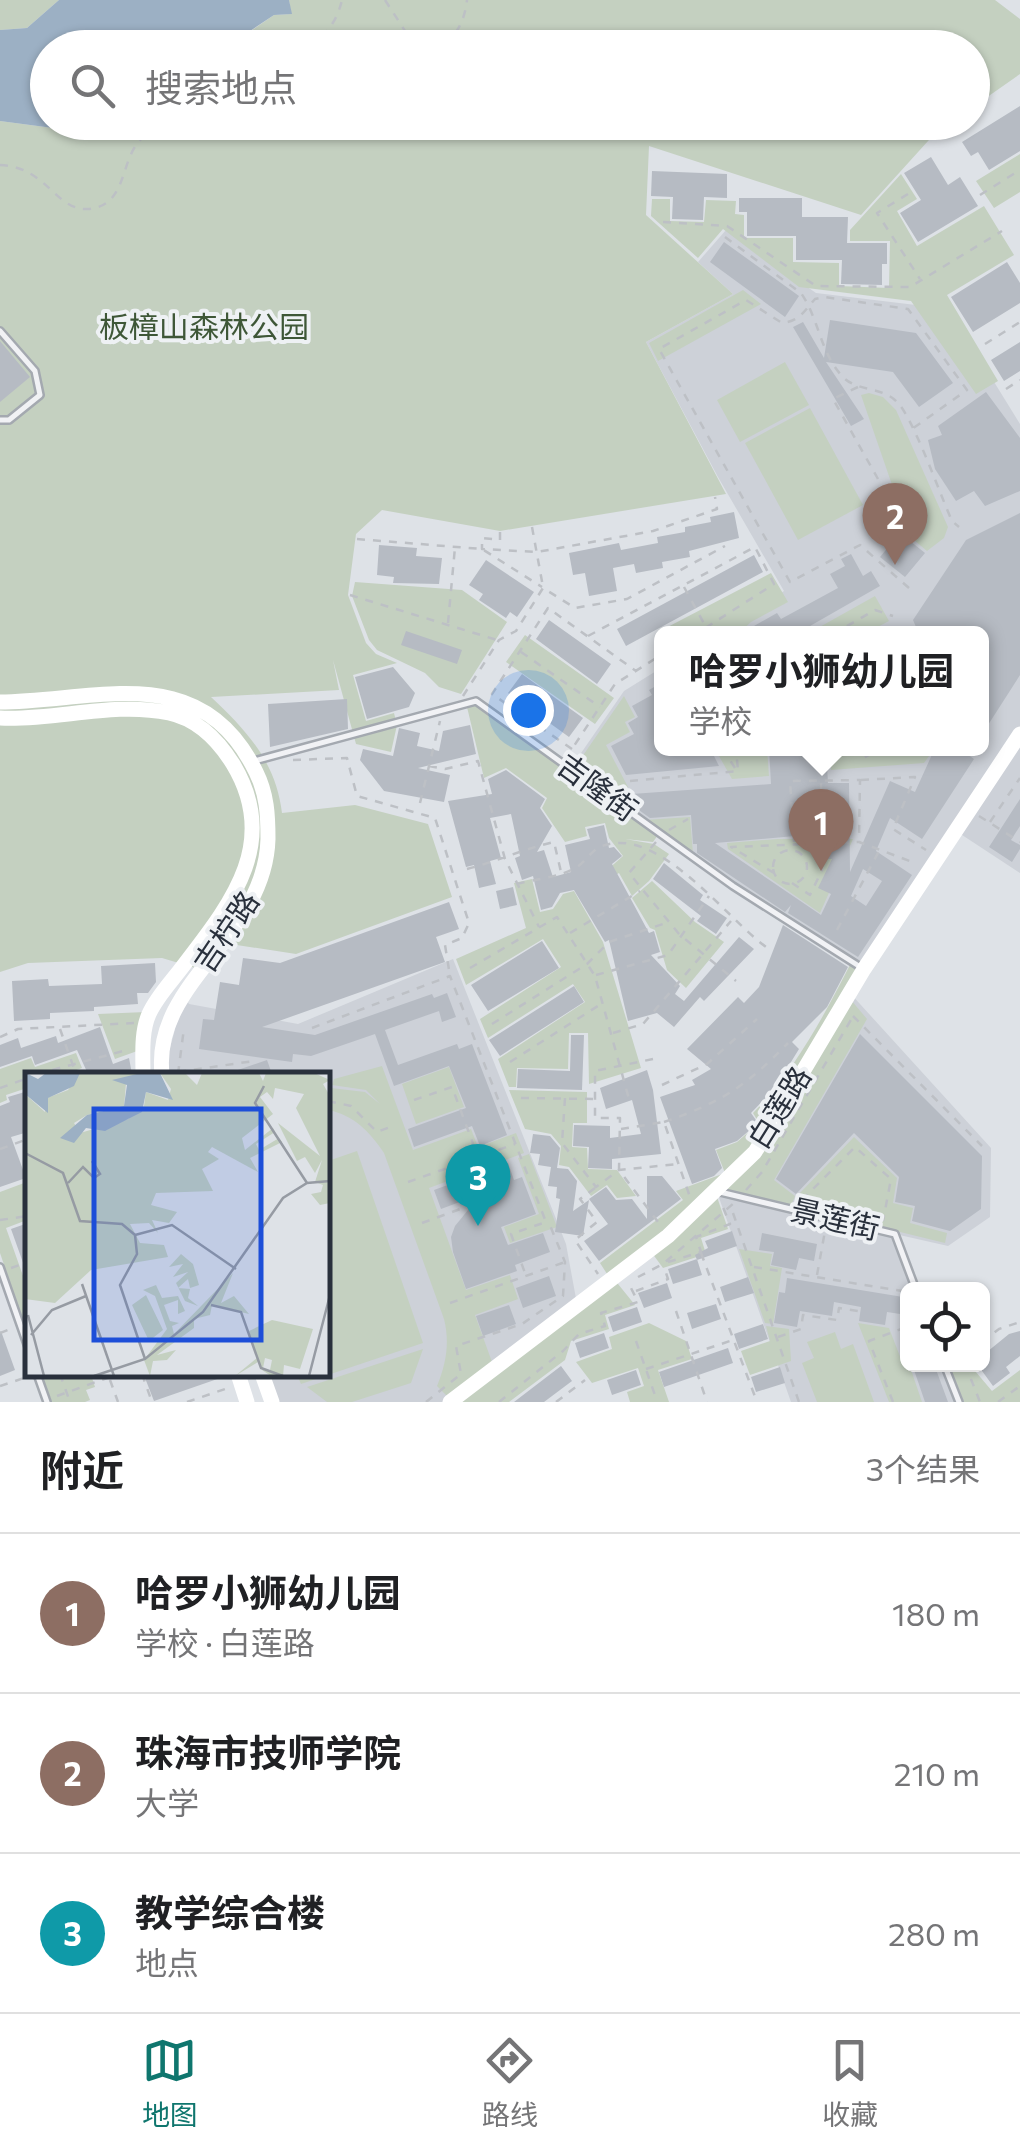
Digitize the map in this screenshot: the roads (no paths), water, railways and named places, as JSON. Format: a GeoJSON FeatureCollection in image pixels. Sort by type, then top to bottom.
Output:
{"type":"FeatureCollection","features":[{"type":"Feature","properties":{"kind":"main road","name":"吉柠路"},"geometry":{"type":"LineString","coordinates":[[0,702],[125,692],[193,704],[215,718],[251,762],[264,790],[268,820],[262,879],[241,921],[166,1023],[160,1046],[171,1072]]}},
{"type":"Feature","properties":{"kind":"main road","name":"吉柠路"},"geometry":{"type":"LineString","coordinates":[[0,718],[127,710],[172,713],[202,728],[214,739],[247,791],[251,855],[218,920],[149,1014],[144,1072]]}},
{"type":"Feature","properties":{"kind":"main road","name":"白莲路"},"geometry":{"type":"LineString","coordinates":[[450,1402],[668,1236],[755,1152],[864,969],[1020,734]]}},
{"type":"Feature","properties":{"kind":"main road"},"geometry":{"type":"LineString","coordinates":[[263,1377],[272,1402]]}},
{"type":"Feature","properties":{"kind":"main road"},"geometry":{"type":"LineString","coordinates":[[235,1380],[247,1402]]}},
{"type":"Feature","properties":{"kind":"lane"},"geometry":{"type":"LineString","coordinates":[[0,330],[35,371],[40,395],[9,420],[0,420]]}},
{"type":"Feature","properties":{"kind":"lane","name":"吉隆街"},"geometry":{"type":"LineString","coordinates":[[251,762],[476,701],[733,886],[864,969]]}},
{"type":"Feature","properties":{"kind":"lane","name":"景莲街"},"geometry":{"type":"LineString","coordinates":[[717,1192],[894,1234],[913,1282]]}},
{"type":"Feature","properties":{"kind":"lane"},"geometry":{"type":"LineString","coordinates":[[1,1269],[25,1337]]}},
{"type":"Feature","properties":{"kind":"lane"},"geometry":{"type":"LineString","coordinates":[[947,1372],[959,1402]]}},
{"type":"Feature","properties":{"kind":"lane"},"geometry":{"type":"LineString","coordinates":[[37,1377],[46,1401]]}},
{"type":"Feature","properties":{"kind":"water"},"geometry":{"type":"Polygon","coordinates":[[[59,0],[289,0],[292,14],[274,15],[252,30],[30,30],[30,125],[0,121],[0,30],[27,28],[59,0]]]}},
{"type":"Feature","properties":{"kind":"place","name":"珠海市技师学院"},"geometry":{"type":"Point","coordinates":[895,565]}},
{"type":"Feature","properties":{"kind":"place","name":"哈罗小狮幼儿园"},"geometry":{"type":"Point","coordinates":[821,871]}},
{"type":"Feature","properties":{"kind":"place","name":"教学综合楼"},"geometry":{"type":"Point","coordinates":[478,1226]}},
{"type":"Feature","properties":{"kind":"park label","name":"板樟山森林公园"},"geometry":{"type":"Point","coordinates":[204,328]}}]}
